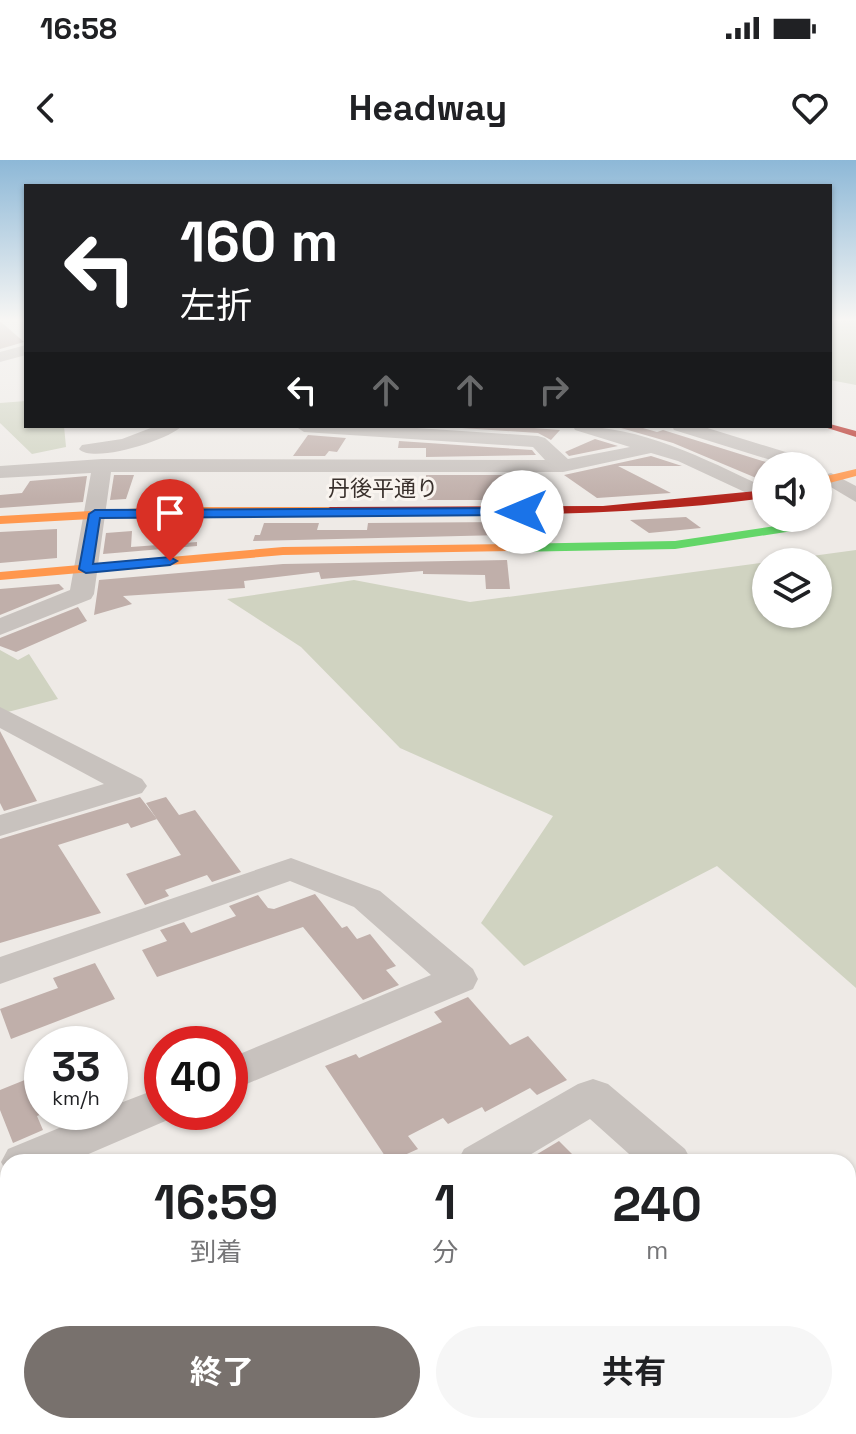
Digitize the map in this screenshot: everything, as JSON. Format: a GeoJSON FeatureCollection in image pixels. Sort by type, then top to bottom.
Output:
{"type":"FeatureCollection","features":[{"type":"Feature","properties":{"kind":"street"},"geometry":{"type":"LineString","coordinates":[[9,464],[126,444],[168,428]]}},
{"type":"Feature","properties":{"kind":"street"},"geometry":{"type":"LineString","coordinates":[[277,465],[303,428]]}},
{"type":"Feature","properties":{"kind":"street"},"geometry":{"type":"LineString","coordinates":[[333,428],[538,442],[563,466]]}},
{"type":"Feature","properties":{"kind":"street"},"geometry":{"type":"LineString","coordinates":[[589,428],[655,446],[752,489]]}},
{"type":"Feature","properties":{"kind":"street"},"geometry":{"type":"LineString","coordinates":[[688,428],[766,452]]}},
{"type":"Feature","properties":{"kind":"street"},"geometry":{"type":"LineString","coordinates":[[832,428],[856,434]]}},
{"type":"Feature","properties":{"kind":"street"},"geometry":{"type":"LineString","coordinates":[[9,464],[563,466],[590,463],[655,446]]}},
{"type":"Feature","properties":{"kind":"street"},"geometry":{"type":"LineString","coordinates":[[0,627],[82,594],[102,465]]}},
{"type":"Feature","properties":{"kind":"street"},"geometry":{"type":"LineString","coordinates":[[832,476],[856,472]]}},
{"type":"Feature","properties":{"kind":"street"},"geometry":{"type":"LineString","coordinates":[[832,481],[856,496]]}},
{"type":"Feature","properties":{"kind":"street","name":"丹後平通り"},"geometry":{"type":"LineString","coordinates":[[0,520],[95,514],[579,513],[673,507],[752,497]]}},
{"type":"Feature","properties":{"kind":"street"},"geometry":{"type":"LineString","coordinates":[[0,576],[283,551],[675,545],[760,532]]}},
{"type":"Feature","properties":{"kind":"street"},"geometry":{"type":"LineString","coordinates":[[0,716],[131,786],[0,826]]}},
{"type":"Feature","properties":{"kind":"street"},"geometry":{"type":"LineString","coordinates":[[0,971],[291,869],[367,899],[459,979],[248,1067]]}},
{"type":"Feature","properties":{"kind":"street"},"geometry":{"type":"LineString","coordinates":[[494,1154],[593,1096],[660,1154]]}},
{"type":"Feature","properties":{"kind":"street"},"geometry":{"type":"LineString","coordinates":[[43,1154],[144,1112]]}},
{"type":"Feature","properties":{"kind":"green space"},"geometry":{"type":"Polygon","coordinates":[[[832,380],[856,380],[856,385],[832,380]]]}},
{"type":"Feature","properties":{"kind":"green space"},"geometry":{"type":"Polygon","coordinates":[[[24,401],[24,428],[64,428],[66,447],[32,454],[0,423],[0,403],[24,401]]]}},
{"type":"Feature","properties":{"kind":"green space"},"geometry":{"type":"Polygon","coordinates":[[[856,550],[856,988],[717,866],[524,966],[481,923],[553,816],[400,748],[301,647],[227,599],[354,580],[470,602],[752,564],[752,628],[832,628],[832,553],[856,550]]]}},
{"type":"Feature","properties":{"kind":"green space"},"geometry":{"type":"Polygon","coordinates":[[[0,650],[18,660],[29,654],[58,699],[0,714],[0,650]]]}},
{"type":"Feature","properties":{"kind":"building"},"geometry":{"type":"Polygon","coordinates":[[[462,428],[560,430],[551,440],[538,433],[462,428]]]}},
{"type":"Feature","properties":{"kind":"building"},"geometry":{"type":"Polygon","coordinates":[[[621,428],[663,430],[752,458],[752,476],[673,443],[621,428]]]}},
{"type":"Feature","properties":{"kind":"building"},"geometry":{"type":"Polygon","coordinates":[[[308,435],[346,438],[337,452],[329,451],[325,456],[293,456],[308,435]]]}},
{"type":"Feature","properties":{"kind":"building"},"geometry":{"type":"Polygon","coordinates":[[[595,439],[618,446],[569,456],[565,452],[595,439]]]}},
{"type":"Feature","properties":{"kind":"building"},"geometry":{"type":"Polygon","coordinates":[[[399,441],[532,450],[536,455],[426,457],[426,448],[398,448],[399,441]]]}},
{"type":"Feature","properties":{"kind":"building"},"geometry":{"type":"Polygon","coordinates":[[[651,456],[682,466],[618,466],[671,493],[597,498],[564,475],[651,456]]]}},
{"type":"Feature","properties":{"kind":"building"},"geometry":{"type":"Polygon","coordinates":[[[114,475],[134,475],[126,499],[110,500],[114,475]]]}},
{"type":"Feature","properties":{"kind":"building"},"geometry":{"type":"Polygon","coordinates":[[[426,475],[540,475],[544,500],[427,500],[426,475]]]}},
{"type":"Feature","properties":{"kind":"building"},"geometry":{"type":"Polygon","coordinates":[[[87,476],[83,502],[0,508],[0,495],[22,493],[30,481],[87,476]]]}},
{"type":"Feature","properties":{"kind":"building"},"geometry":{"type":"Polygon","coordinates":[[[686,517],[701,528],[649,533],[630,520],[686,517]]]}},
{"type":"Feature","properties":{"kind":"building"},"geometry":{"type":"Polygon","coordinates":[[[501,522],[502,535],[253,541],[255,535],[260,535],[264,523],[319,523],[317,530],[367,530],[368,523],[501,522]]]}},
{"type":"Feature","properties":{"kind":"building"},"geometry":{"type":"Polygon","coordinates":[[[57,529],[57,558],[0,563],[0,532],[57,529]]]}},
{"type":"Feature","properties":{"kind":"building"},"geometry":{"type":"Polygon","coordinates":[[[132,531],[131,547],[197,542],[197,546],[103,554],[106,533],[132,531]]]}},
{"type":"Feature","properties":{"kind":"building"},"geometry":{"type":"Polygon","coordinates":[[[507,560],[510,589],[486,589],[485,575],[423,574],[423,571],[321,579],[319,572],[244,581],[245,588],[123,596],[132,604],[94,615],[99,580],[283,564],[507,560]]]}},
{"type":"Feature","properties":{"kind":"building"},"geometry":{"type":"Polygon","coordinates":[[[59,584],[64,589],[0,615],[0,589],[59,584]]]}},
{"type":"Feature","properties":{"kind":"building"},"geometry":{"type":"Polygon","coordinates":[[[78,607],[87,621],[16,652],[0,646],[0,638],[78,607]]]}},
{"type":"Feature","properties":{"kind":"building"},"geometry":{"type":"Polygon","coordinates":[[[0,731],[37,801],[4,811],[0,803],[0,731]]]}},
{"type":"Feature","properties":{"kind":"building"},"geometry":{"type":"Polygon","coordinates":[[[140,797],[157,819],[131,828],[128,823],[58,845],[101,913],[0,943],[0,839],[140,797]]]}},
{"type":"Feature","properties":{"kind":"building"},"geometry":{"type":"Polygon","coordinates":[[[166,797],[179,815],[195,810],[241,872],[212,882],[207,875],[165,890],[169,896],[145,905],[126,874],[181,855],[146,803],[166,797]]]}},
{"type":"Feature","properties":{"kind":"building"},"geometry":{"type":"Polygon","coordinates":[[[315,894],[342,928],[347,926],[357,939],[370,934],[396,966],[386,970],[399,985],[363,1000],[303,927],[157,977],[142,950],[167,941],[160,930],[184,922],[191,933],[236,916],[229,906],[258,895],[268,908],[274,909],[315,894]]]}},
{"type":"Feature","properties":{"kind":"building"},"geometry":{"type":"Polygon","coordinates":[[[95,963],[115,999],[45,1026],[24,1026],[24,1034],[11,1039],[0,1009],[58,988],[53,978],[95,963]]]}},
{"type":"Feature","properties":{"kind":"building"},"geometry":{"type":"Polygon","coordinates":[[[468,997],[510,1045],[528,1036],[567,1080],[537,1095],[530,1088],[485,1112],[482,1107],[448,1124],[443,1118],[408,1136],[418,1149],[407,1154],[384,1154],[325,1066],[356,1054],[359,1058],[442,1022],[434,1012],[468,997]]]}},
{"type":"Feature","properties":{"kind":"building"},"geometry":{"type":"Polygon","coordinates":[[[24,1080],[24,1130],[43,1130],[13,1143],[0,1110],[0,1090],[24,1080]]]}},
{"type":"Feature","properties":{"kind":"building"},"geometry":{"type":"Polygon","coordinates":[[[559,1141],[572,1154],[537,1154],[559,1141]]]}},
{"type":"Feature","properties":{"kind":"traffic: fast"},"geometry":{"type":"LineString","coordinates":[[510,548],[675,545],[760,532]]}},
{"type":"Feature","properties":{"kind":"traffic: slow"},"geometry":{"type":"LineString","coordinates":[[832,478],[856,472]]}},
{"type":"Feature","properties":{"kind":"traffic: slow"},"geometry":{"type":"LineString","coordinates":[[0,520],[164,511],[330,511]]}},
{"type":"Feature","properties":{"kind":"traffic: slow"},"geometry":{"type":"LineString","coordinates":[[0,576],[283,551],[510,548]]}},
{"type":"Feature","properties":{"kind":"traffic: jam"},"geometry":{"type":"LineString","coordinates":[[832,428],[856,434]]}},
{"type":"Feature","properties":{"kind":"traffic: jam"},"geometry":{"type":"LineString","coordinates":[[330,511],[603,510],[752,496]]}},
{"type":"Feature","properties":{"kind":"route"},"geometry":{"type":"LineString","coordinates":[[170,561],[86,569],[95,514],[180,511],[522,512]]}}]}
